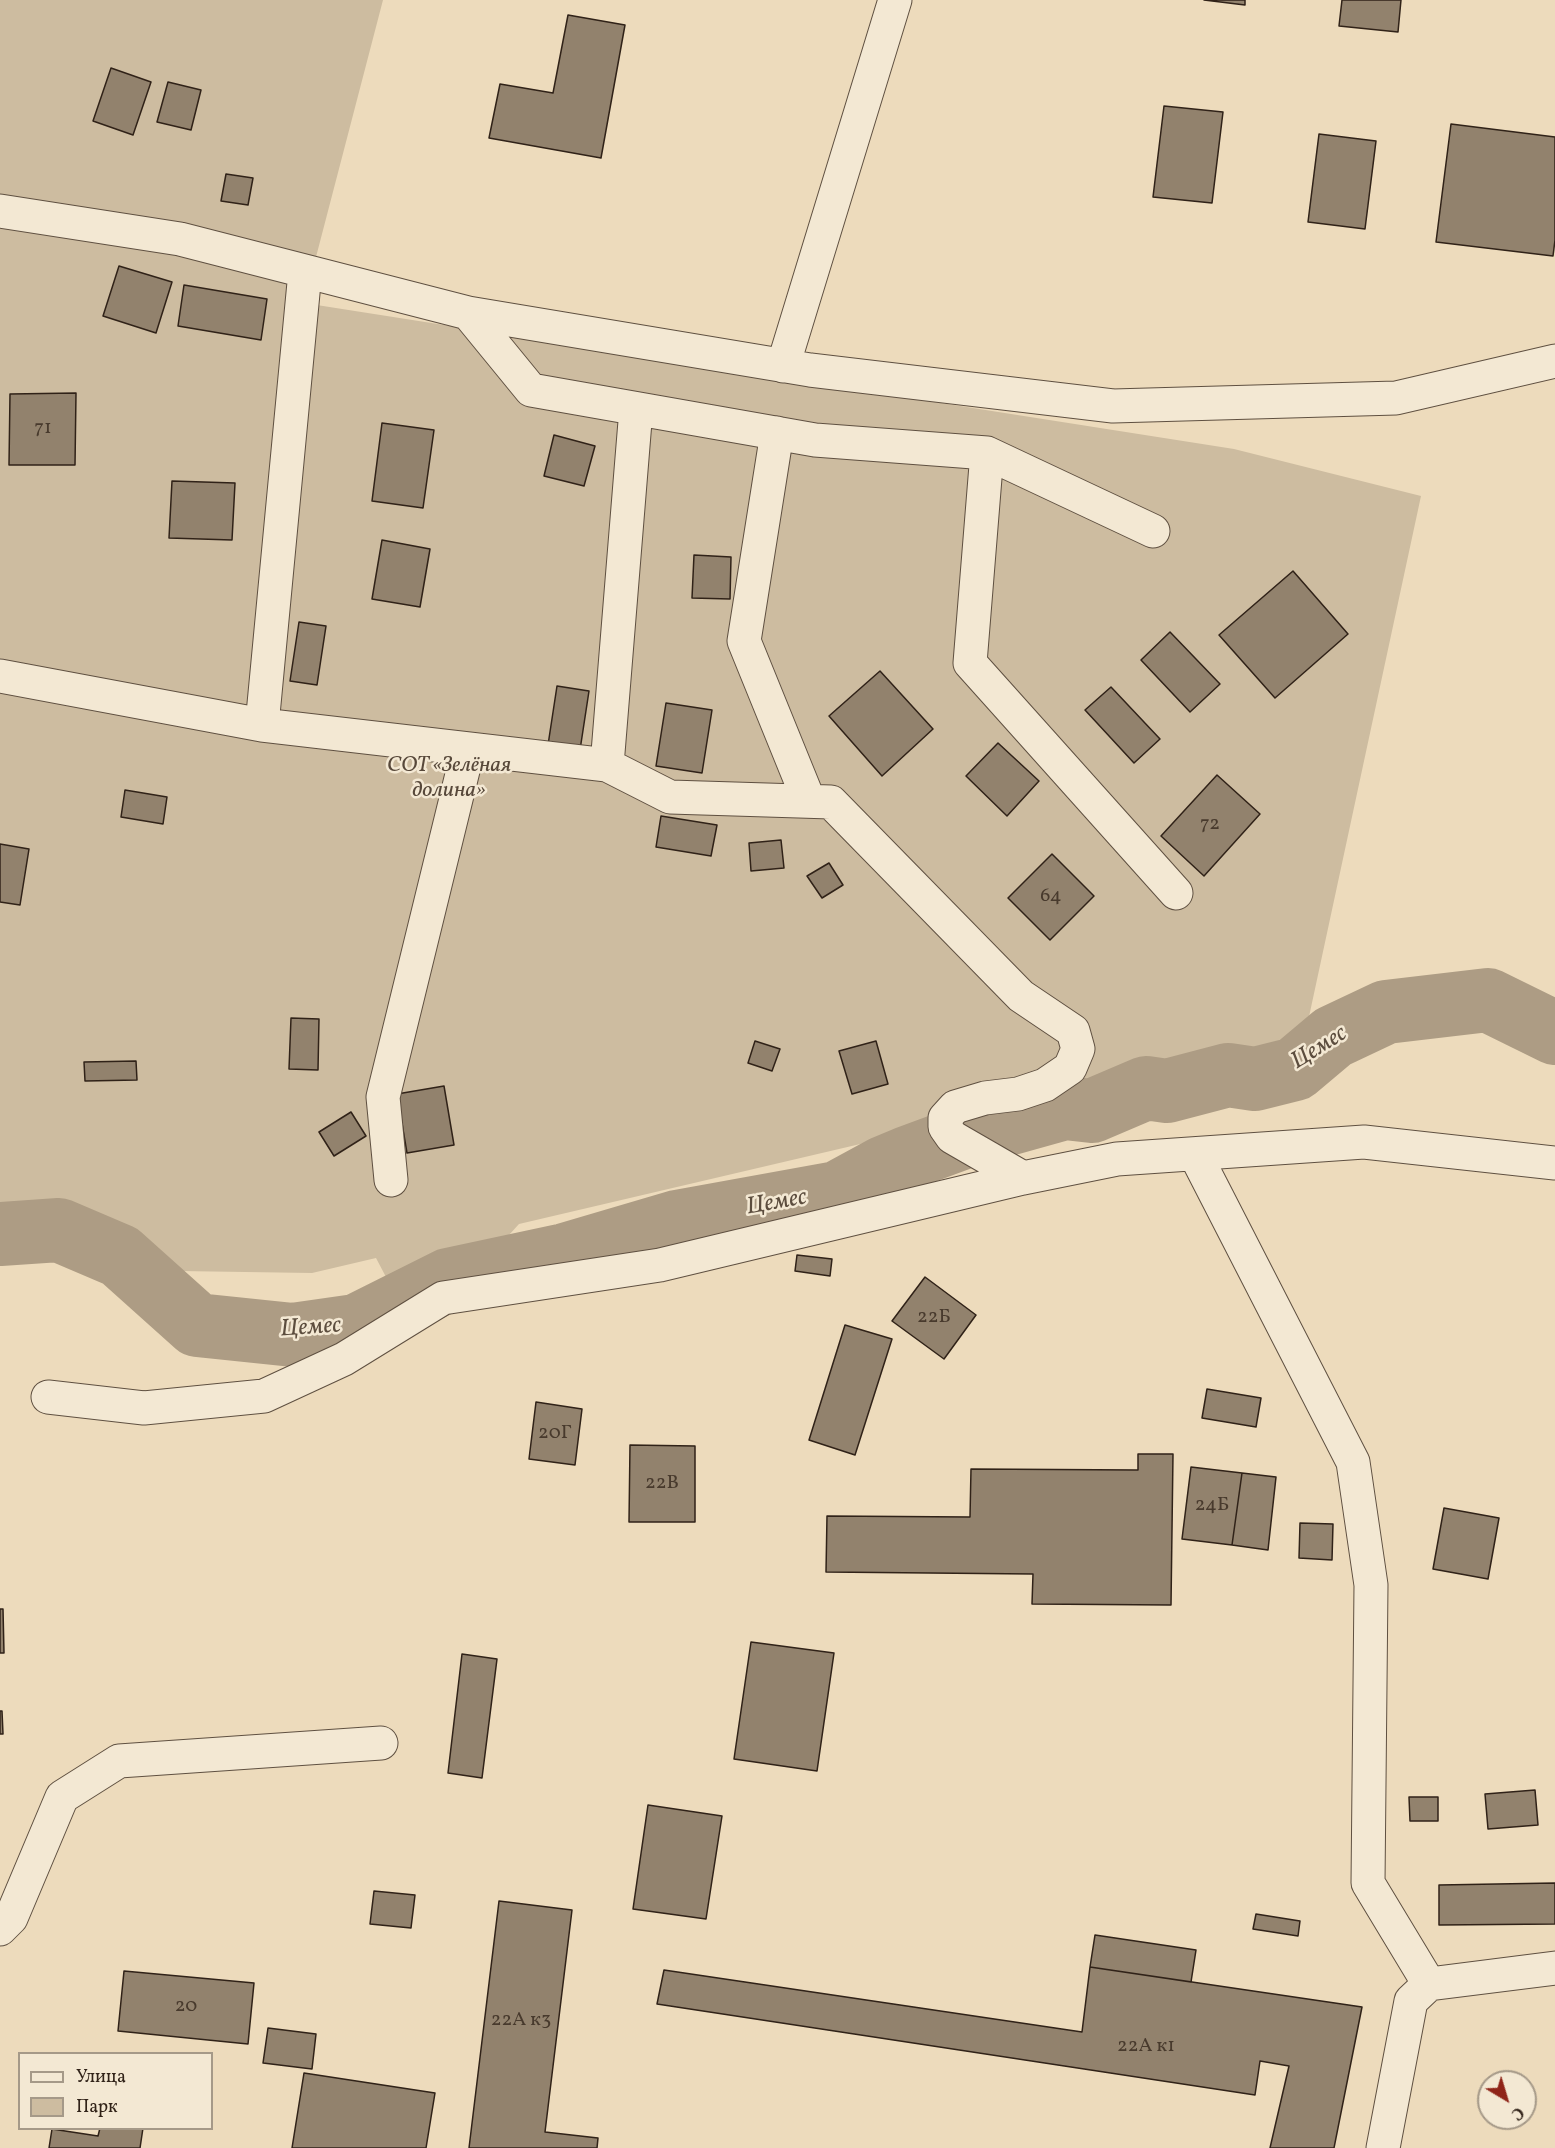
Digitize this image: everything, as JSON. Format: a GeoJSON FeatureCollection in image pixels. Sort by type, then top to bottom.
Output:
{"type":"FeatureCollection","features":[{"type":"Feature","properties":{"kind":"lane"},"geometry":{"type":"LineString","coordinates":[[783,366],[895,0]]}},
{"type":"Feature","properties":{"kind":"lane"},"geometry":{"type":"LineString","coordinates":[[0,211],[180,240],[468,313],[783,366],[1113,406],[1396,398],[1555,361]]}},
{"type":"Feature","properties":{"kind":"lane"},"geometry":{"type":"LineString","coordinates":[[262,725],[305,272]]}},
{"type":"Feature","properties":{"kind":"lane"},"geometry":{"type":"LineString","coordinates":[[468,313],[531,390],[815,440],[987,453],[1153,531]]}},
{"type":"Feature","properties":{"kind":"lane"},"geometry":{"type":"LineString","coordinates":[[607,765],[636,409]]}},
{"type":"Feature","properties":{"kind":"lane"},"geometry":{"type":"LineString","coordinates":[[777,433],[744,641],[809,801]]}},
{"type":"Feature","properties":{"kind":"lane"},"geometry":{"type":"LineString","coordinates":[[987,453],[970,663],[1176,893]]}},
{"type":"Feature","properties":{"kind":"lane"},"geometry":{"type":"LineString","coordinates":[[0,676],[262,725],[607,765],[670,797],[831,801],[1021,996],[1073,1031],[1078,1049],[1070,1068],[1045,1085],[1018,1094],[985,1098],[955,1107],[945,1118],[945,1127],[952,1137],[1009,1171]]}},
{"type":"Feature","properties":{"kind":"lane"},"geometry":{"type":"LineString","coordinates":[[391,1180],[383,1096],[468,750]]}},
{"type":"Feature","properties":{"kind":"lane"},"geometry":{"type":"LineString","coordinates":[[48,1397],[144,1408],[264,1396],[344,1359],[443,1298],[660,1265],[1009,1171],[1117,1160],[1364,1142],[1555,1163]]}},
{"type":"Feature","properties":{"kind":"lane"},"geometry":{"type":"LineString","coordinates":[[1195,1155],[1353,1462],[1371,1585],[1368,1883],[1429,1984]]}},
{"type":"Feature","properties":{"kind":"lane"},"geometry":{"type":"LineString","coordinates":[[0,1929],[10,1918],[62,1797],[119,1761],[381,1743]]}},
{"type":"Feature","properties":{"kind":"lane"},"geometry":{"type":"LineString","coordinates":[[1383,2148],[1411,2001],[1429,1984],[1555,1968]]}},
{"type":"Feature","properties":{"kind":"green space","name":"СОТ «Зелёная долина»"},"geometry":{"type":"Polygon","coordinates":[[[0,0],[383,0],[304,303],[1234,449],[1421,496],[1304,1040],[519,1224],[499,1246],[386,1277],[376,1258],[312,1273],[179,1271],[56,1210],[0,1214],[0,0]]]}},
{"type":"Feature","properties":{"kind":"building"},"geometry":{"type":"Polygon","coordinates":[[[1204,0],[1245,0],[1245,5],[1204,0]]]}},
{"type":"Feature","properties":{"kind":"building"},"geometry":{"type":"Polygon","coordinates":[[[1342,0],[1401,0],[1398,32],[1339,26],[1342,0]]]}},
{"type":"Feature","properties":{"kind":"building"},"geometry":{"type":"Polygon","coordinates":[[[568,15],[625,25],[601,158],[489,138],[500,84],[553,93],[568,15]]]}},
{"type":"Feature","properties":{"kind":"building"},"geometry":{"type":"Polygon","coordinates":[[[111,68],[151,82],[133,135],[93,121],[111,68]]]}},
{"type":"Feature","properties":{"kind":"building"},"geometry":{"type":"Polygon","coordinates":[[[168,82],[201,90],[191,130],[157,122],[168,82]]]}},
{"type":"Feature","properties":{"kind":"building"},"geometry":{"type":"Polygon","coordinates":[[[1164,106],[1223,112],[1212,203],[1153,197],[1164,106]]]}},
{"type":"Feature","properties":{"kind":"building"},"geometry":{"type":"Polygon","coordinates":[[[1451,124],[1555,137],[1553,256],[1436,242],[1451,124]]]}},
{"type":"Feature","properties":{"kind":"building"},"geometry":{"type":"Polygon","coordinates":[[[1319,134],[1376,141],[1365,229],[1308,222],[1319,134]]]}},
{"type":"Feature","properties":{"kind":"building"},"geometry":{"type":"Polygon","coordinates":[[[226,174],[253,178],[248,205],[221,201],[226,174]]]}},
{"type":"Feature","properties":{"kind":"building"},"geometry":{"type":"Polygon","coordinates":[[[119,266],[172,282],[156,333],[103,316],[119,266]]]}},
{"type":"Feature","properties":{"kind":"building"},"geometry":{"type":"Polygon","coordinates":[[[184,285],[267,299],[261,340],[178,326],[184,285]]]}},
{"type":"Feature","properties":{"kind":"building"},"geometry":{"type":"Polygon","coordinates":[[[76,393],[75,465],[9,465],[10,394],[76,393]]]}},
{"type":"Feature","properties":{"kind":"building"},"geometry":{"type":"Polygon","coordinates":[[[382,423],[434,430],[423,508],[372,501],[382,423]]]}},
{"type":"Feature","properties":{"kind":"building"},"geometry":{"type":"Polygon","coordinates":[[[554,435],[595,446],[584,486],[544,476],[554,435]]]}},
{"type":"Feature","properties":{"kind":"building"},"geometry":{"type":"Polygon","coordinates":[[[172,481],[235,483],[232,540],[169,538],[172,481]]]}},
{"type":"Feature","properties":{"kind":"building"},"geometry":{"type":"Polygon","coordinates":[[[382,540],[430,549],[420,607],[372,599],[382,540]]]}},
{"type":"Feature","properties":{"kind":"building"},"geometry":{"type":"Polygon","coordinates":[[[694,555],[731,557],[730,599],[692,598],[694,555]]]}},
{"type":"Feature","properties":{"kind":"building"},"geometry":{"type":"Polygon","coordinates":[[[1293,571],[1348,634],[1275,698],[1219,635],[1293,571]]]}},
{"type":"Feature","properties":{"kind":"building"},"geometry":{"type":"Polygon","coordinates":[[[299,622],[326,626],[317,685],[290,681],[299,622]]]}},
{"type":"Feature","properties":{"kind":"building"},"geometry":{"type":"Polygon","coordinates":[[[1170,632],[1220,684],[1190,712],[1141,660],[1170,632]]]}},
{"type":"Feature","properties":{"kind":"building"},"geometry":{"type":"Polygon","coordinates":[[[880,671],[933,729],[882,776],[829,716],[880,671]]]}},
{"type":"Feature","properties":{"kind":"building"},"geometry":{"type":"Polygon","coordinates":[[[557,686],[589,691],[580,750],[548,745],[557,686]]]}},
{"type":"Feature","properties":{"kind":"building"},"geometry":{"type":"Polygon","coordinates":[[[1111,687],[1160,739],[1134,763],[1085,710],[1111,687]]]}},
{"type":"Feature","properties":{"kind":"building"},"geometry":{"type":"Polygon","coordinates":[[[666,703],[712,710],[702,773],[656,766],[666,703]]]}},
{"type":"Feature","properties":{"kind":"building"},"geometry":{"type":"Polygon","coordinates":[[[998,743],[1039,781],[1007,816],[966,776],[998,743]]]}},
{"type":"Feature","properties":{"kind":"building"},"geometry":{"type":"Polygon","coordinates":[[[1217,775],[1260,814],[1204,876],[1161,836],[1217,775]]]}},
{"type":"Feature","properties":{"kind":"building"},"geometry":{"type":"Polygon","coordinates":[[[125,790],[167,797],[163,824],[121,817],[125,790]]]}},
{"type":"Feature","properties":{"kind":"building"},"geometry":{"type":"Polygon","coordinates":[[[661,816],[717,825],[711,856],[656,847],[661,816]]]}},
{"type":"Feature","properties":{"kind":"building"},"geometry":{"type":"Polygon","coordinates":[[[781,840],[784,868],[751,871],[749,843],[781,840]]]}},
{"type":"Feature","properties":{"kind":"building"},"geometry":{"type":"Polygon","coordinates":[[[0,844],[29,849],[20,905],[0,902],[0,844]]]}},
{"type":"Feature","properties":{"kind":"building"},"geometry":{"type":"Polygon","coordinates":[[[1052,854],[1094,896],[1050,940],[1008,898],[1052,854]]]}},
{"type":"Feature","properties":{"kind":"building"},"geometry":{"type":"Polygon","coordinates":[[[829,863],[843,885],[822,898],[807,876],[829,863]]]}},
{"type":"Feature","properties":{"kind":"building"},"geometry":{"type":"Polygon","coordinates":[[[291,1018],[319,1019],[318,1070],[289,1069],[291,1018]]]}},
{"type":"Feature","properties":{"kind":"building"},"geometry":{"type":"Polygon","coordinates":[[[755,1041],[780,1049],[772,1071],[748,1063],[755,1041]]]}},
{"type":"Feature","properties":{"kind":"building"},"geometry":{"type":"Polygon","coordinates":[[[876,1041],[888,1084],[852,1094],[839,1051],[876,1041]]]}},
{"type":"Feature","properties":{"kind":"building"},"geometry":{"type":"Polygon","coordinates":[[[136,1061],[137,1080],[85,1081],[84,1062],[136,1061]]]}},
{"type":"Feature","properties":{"kind":"building"},"geometry":{"type":"Polygon","coordinates":[[[444,1086],[454,1145],[407,1153],[397,1094],[444,1086]]]}},
{"type":"Feature","properties":{"kind":"building"},"geometry":{"type":"Polygon","coordinates":[[[351,1112],[366,1136],[334,1156],[319,1132],[351,1112]]]}},
{"type":"Feature","properties":{"kind":"building"},"geometry":{"type":"Polygon","coordinates":[[[797,1255],[832,1259],[830,1276],[795,1271],[797,1255]]]}},
{"type":"Feature","properties":{"kind":"building"},"geometry":{"type":"Polygon","coordinates":[[[925,1277],[976,1315],[944,1359],[892,1321],[925,1277]]]}},
{"type":"Feature","properties":{"kind":"building"},"geometry":{"type":"Polygon","coordinates":[[[845,1325],[892,1339],[855,1455],[809,1440],[845,1325]]]}},
{"type":"Feature","properties":{"kind":"building"},"geometry":{"type":"Polygon","coordinates":[[[1207,1389],[1261,1398],[1256,1427],[1202,1418],[1207,1389]]]}},
{"type":"Feature","properties":{"kind":"building"},"geometry":{"type":"Polygon","coordinates":[[[536,1402],[582,1409],[575,1465],[529,1459],[536,1402]]]}},
{"type":"Feature","properties":{"kind":"building"},"geometry":{"type":"Polygon","coordinates":[[[630,1445],[695,1446],[695,1522],[629,1522],[630,1445]]]}},
{"type":"Feature","properties":{"kind":"building"},"geometry":{"type":"Polygon","coordinates":[[[1138,1454],[1173,1454],[1171,1605],[1032,1604],[1033,1574],[826,1572],[827,1516],[970,1517],[971,1469],[1138,1470],[1138,1454]]]}},
{"type":"Feature","properties":{"kind":"building"},"geometry":{"type":"Polygon","coordinates":[[[1191,1467],[1242,1473],[1232,1545],[1182,1539],[1191,1467]]]}},
{"type":"Feature","properties":{"kind":"building"},"geometry":{"type":"Polygon","coordinates":[[[1242,1473],[1276,1477],[1268,1550],[1232,1545],[1242,1473]]]}},
{"type":"Feature","properties":{"kind":"building"},"geometry":{"type":"Polygon","coordinates":[[[1444,1508],[1499,1518],[1488,1579],[1433,1569],[1444,1508]]]}},
{"type":"Feature","properties":{"kind":"building"},"geometry":{"type":"Polygon","coordinates":[[[1300,1523],[1333,1524],[1332,1560],[1299,1558],[1300,1523]]]}},
{"type":"Feature","properties":{"kind":"building"},"geometry":{"type":"Polygon","coordinates":[[[0,1609],[3,1609],[4,1653],[0,1653],[0,1609]]]}},
{"type":"Feature","properties":{"kind":"building"},"geometry":{"type":"Polygon","coordinates":[[[751,1642],[834,1653],[817,1771],[734,1759],[751,1642]]]}},
{"type":"Feature","properties":{"kind":"building"},"geometry":{"type":"Polygon","coordinates":[[[462,1654],[497,1659],[482,1778],[448,1773],[462,1654]]]}},
{"type":"Feature","properties":{"kind":"building"},"geometry":{"type":"Polygon","coordinates":[[[0,1711],[2,1711],[3,1734],[0,1734],[0,1711]]]}},
{"type":"Feature","properties":{"kind":"building"},"geometry":{"type":"Polygon","coordinates":[[[1535,1790],[1538,1825],[1488,1829],[1485,1794],[1535,1790]]]}},
{"type":"Feature","properties":{"kind":"building"},"geometry":{"type":"Polygon","coordinates":[[[1409,1797],[1438,1797],[1438,1821],[1410,1821],[1409,1797]]]}},
{"type":"Feature","properties":{"kind":"building"},"geometry":{"type":"Polygon","coordinates":[[[648,1805],[722,1816],[706,1919],[633,1909],[648,1805]]]}},
{"type":"Feature","properties":{"kind":"building"},"geometry":{"type":"Polygon","coordinates":[[[1555,1883],[1555,1924],[1439,1925],[1439,1885],[1555,1883]]]}},
{"type":"Feature","properties":{"kind":"building"},"geometry":{"type":"Polygon","coordinates":[[[374,1891],[415,1895],[411,1928],[370,1924],[374,1891]]]}},
{"type":"Feature","properties":{"kind":"building"},"geometry":{"type":"Polygon","coordinates":[[[499,1901],[572,1910],[545,2132],[598,2138],[597,2148],[469,2148],[499,1901]]]}},
{"type":"Feature","properties":{"kind":"building"},"geometry":{"type":"Polygon","coordinates":[[[1256,1914],[1300,1921],[1298,1936],[1253,1929],[1256,1914]]]}},
{"type":"Feature","properties":{"kind":"building"},"geometry":{"type":"Polygon","coordinates":[[[1095,1935],[1196,1950],[1191,1982],[1090,1967],[1095,1935]]]}},
{"type":"Feature","properties":{"kind":"building"},"geometry":{"type":"Polygon","coordinates":[[[1090,1967],[1362,2007],[1334,2148],[1270,2148],[1289,2066],[1260,2061],[1255,2095],[657,2004],[664,1970],[1082,2032],[1090,1967]]]}},
{"type":"Feature","properties":{"kind":"building"},"geometry":{"type":"Polygon","coordinates":[[[124,1971],[254,1983],[248,2044],[118,2031],[124,1971]]]}},
{"type":"Feature","properties":{"kind":"building"},"geometry":{"type":"Polygon","coordinates":[[[268,2028],[316,2034],[312,2069],[263,2063],[268,2028]]]}},
{"type":"Feature","properties":{"kind":"building"},"geometry":{"type":"Polygon","coordinates":[[[304,2073],[435,2093],[426,2148],[292,2148],[304,2073]]]}},
{"type":"Feature","properties":{"kind":"building"},"geometry":{"type":"Polygon","coordinates":[[[52,2130],[98,2136],[100,2130],[143,2130],[140,2148],[49,2148],[52,2130]]]}},
{"type":"Feature","properties":{"kind":"waterway","name":"Цемес"},"geometry":{"type":"LineString","coordinates":[[0,1234],[59,1230],[120,1256],[197,1325],[293,1335],[356,1326],[448,1280],[565,1255],[677,1222],[837,1193],[907,1158],[972,1134],[1065,1108],[1092,1111],[1146,1088],[1167,1091],[1228,1075],[1255,1079],[1295,1069],[1333,1037],[1386,1012],[1488,1000],[1555,1033]]}}]}
